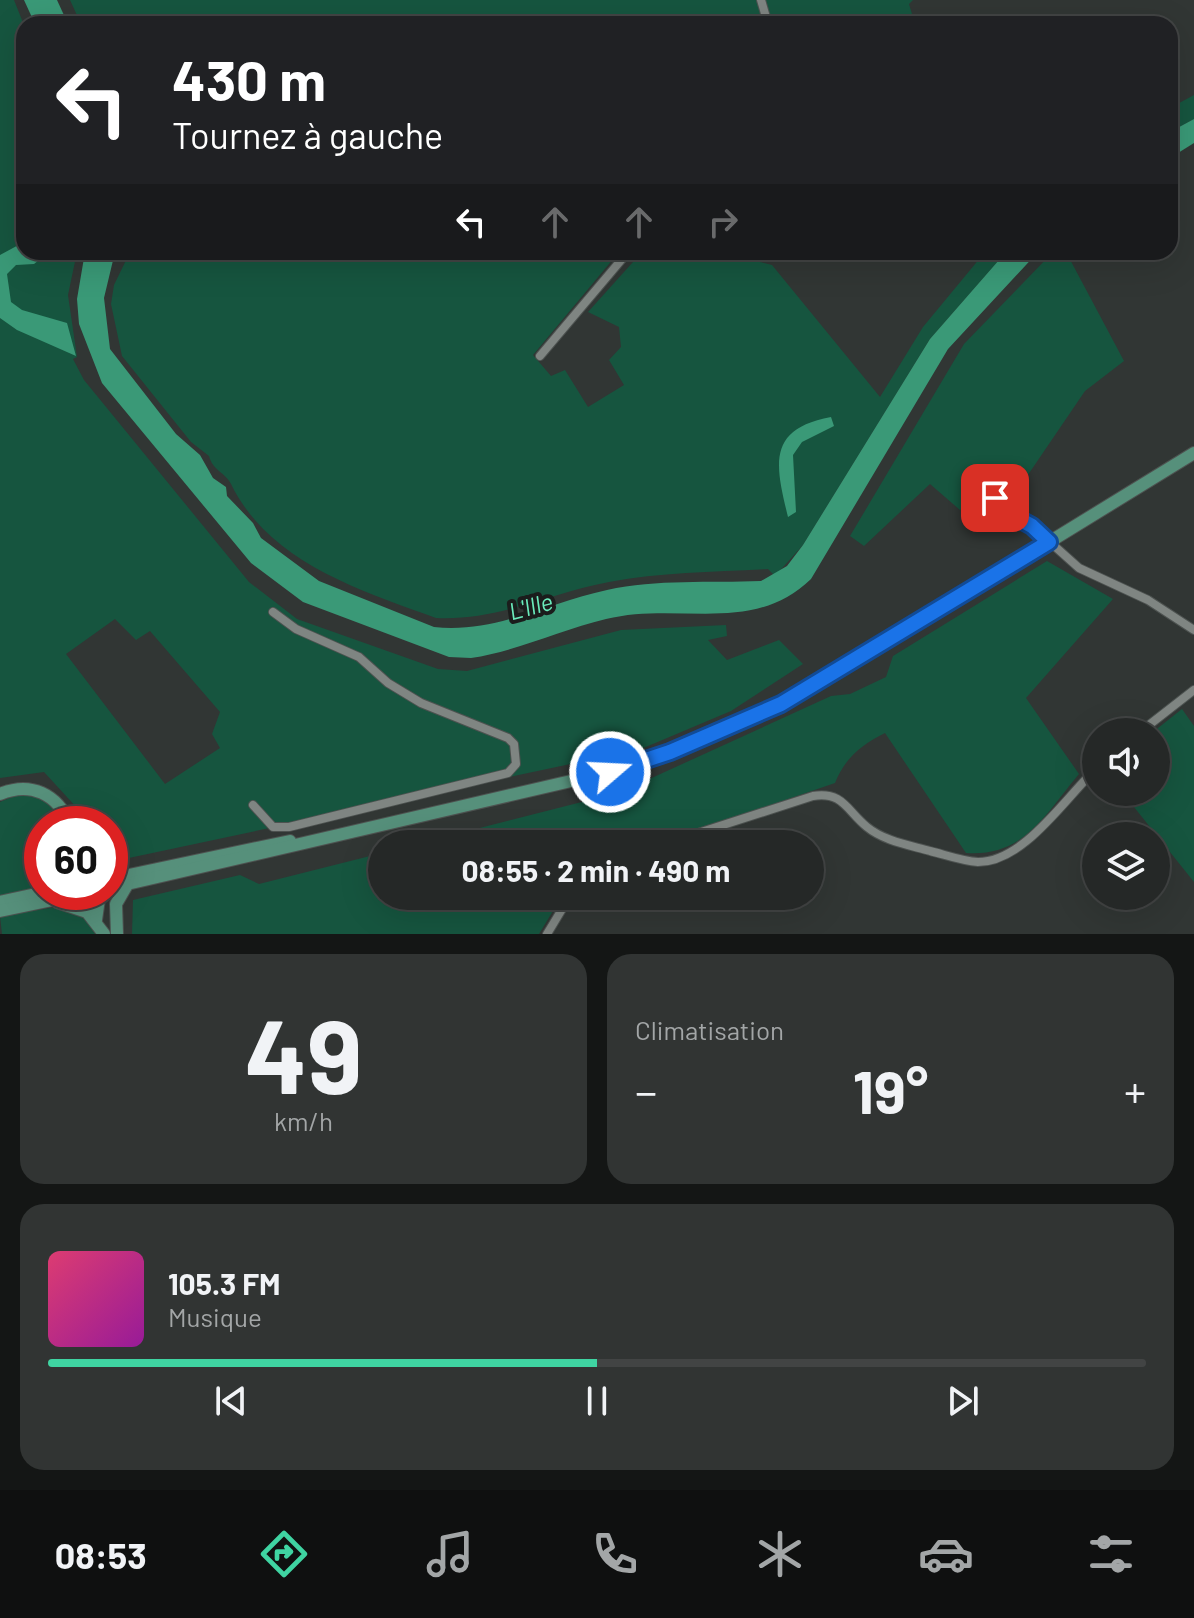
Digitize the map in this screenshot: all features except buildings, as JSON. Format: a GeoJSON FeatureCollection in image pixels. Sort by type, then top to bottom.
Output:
{"type":"FeatureCollection","features":[{"type":"Feature","properties":{"kind":"main road"},"geometry":{"type":"LineString","coordinates":[[128,880],[595,777],[725,730],[836,673],[1194,453]]}},
{"type":"Feature","properties":{"kind":"main road"},"geometry":{"type":"LineString","coordinates":[[0,794],[16,788],[38,790],[58,806]]}},
{"type":"Feature","properties":{"kind":"main road"},"geometry":{"type":"LineString","coordinates":[[4,906],[24,902]]}},
{"type":"Feature","properties":{"kind":"main road"},"geometry":{"type":"LineString","coordinates":[[81,910],[96,920],[104,934]]}},
{"type":"Feature","properties":{"kind":"main road"},"geometry":{"type":"LineString","coordinates":[[96,920],[97,910]]}},
{"type":"Feature","properties":{"kind":"main road"},"geometry":{"type":"LineString","coordinates":[[117,910],[117,934]]}},
{"type":"Feature","properties":{"kind":"street"},"geometry":{"type":"LineString","coordinates":[[540,356],[621,260]]}},
{"type":"Feature","properties":{"kind":"street"},"geometry":{"type":"LineString","coordinates":[[995,498],[997,507],[1032,526],[1079,568],[1148,600],[1194,630]]}},
{"type":"Feature","properties":{"kind":"street"},"geometry":{"type":"LineString","coordinates":[[253,805],[273,827],[289,827],[508,773],[516,764],[514,744],[508,738],[421,703],[388,683],[359,657],[296,629],[273,612]]}},
{"type":"Feature","properties":{"kind":"street"},"geometry":{"type":"LineString","coordinates":[[1158,718],[1194,690]]}},
{"type":"Feature","properties":{"kind":"street"},"geometry":{"type":"LineString","coordinates":[[707,830],[813,796],[831,794],[841,798],[877,834],[951,857],[979,862],[1000,859],[1025,843],[1082,784]]}},
{"type":"Feature","properties":{"kind":"street"},"geometry":{"type":"LineString","coordinates":[[547,934],[562,910]]}},
{"type":"Feature","properties":{"kind":"shaded area"},"geometry":{"type":"Polygon","coordinates":[[[0,0],[14,0],[20,16],[16,16],[16,260],[75,260],[68,295],[77,357],[73,359],[84,380],[249,582],[297,619],[438,669],[467,671],[621,630],[726,625],[727,636],[708,640],[727,660],[779,640],[803,664],[731,711],[641,749],[128,858],[128,806],[75,806],[44,772],[0,778],[0,0]],[[115,619],[66,654],[165,784],[220,748],[212,734],[220,712],[150,631],[136,640],[115,619]]]}},
{"type":"Feature","properties":{"kind":"shaded area"},"geometry":{"type":"Polygon","coordinates":[[[24,0],[57,0],[64,16],[31,16],[24,0]]]}},
{"type":"Feature","properties":{"kind":"shaded area"},"geometry":{"type":"Polygon","coordinates":[[[70,0],[913,0],[909,4],[913,16],[77,16],[70,0]]]}},
{"type":"Feature","properties":{"kind":"shaded area"},"geometry":{"type":"Polygon","coordinates":[[[1194,95],[1194,119],[1178,128],[1178,104],[1194,95]]]}},
{"type":"Feature","properties":{"kind":"shaded area"},"geometry":{"type":"Polygon","coordinates":[[[1194,119],[1194,143],[1178,153],[1178,128],[1194,119]]]}},
{"type":"Feature","properties":{"kind":"shaded area"},"geometry":{"type":"Polygon","coordinates":[[[16,246],[16,260],[39,260],[34,264],[16,265],[7,274],[11,302],[22,310],[67,323],[76,356],[17,330],[0,318],[0,255],[16,246]]]}},
{"type":"Feature","properties":{"kind":"shaded area"},"geometry":{"type":"Polygon","coordinates":[[[84,260],[113,260],[104,298],[110,349],[176,434],[200,455],[213,478],[226,487],[227,496],[253,523],[261,538],[319,581],[434,627],[456,628],[500,622],[586,595],[626,587],[761,581],[787,566],[930,339],[999,260],[1031,260],[948,349],[811,579],[788,596],[764,607],[739,612],[633,614],[606,619],[471,658],[449,657],[303,602],[251,563],[102,383],[79,324],[77,299],[84,260]]]}},
{"type":"Feature","properties":{"kind":"shaded area"},"geometry":{"type":"Polygon","coordinates":[[[126,260],[612,260],[533,355],[551,376],[565,370],[588,407],[624,385],[609,360],[621,347],[619,327],[588,312],[635,260],[752,260],[772,265],[880,397],[923,327],[978,260],[999,260],[930,339],[803,545],[775,576],[768,569],[648,576],[609,582],[502,611],[459,618],[436,618],[347,584],[292,553],[268,534],[209,456],[191,442],[122,356],[111,304],[114,285],[126,260]]]}},
{"type":"Feature","properties":{"kind":"shaded area"},"geometry":{"type":"Polygon","coordinates":[[[1045,260],[1070,260],[1124,361],[1085,391],[1017,491],[992,485],[978,504],[960,510],[930,484],[864,546],[850,536],[964,344],[1045,260]]]}},
{"type":"Feature","properties":{"kind":"shaded area"},"geometry":{"type":"Polygon","coordinates":[[[831,417],[834,426],[802,442],[793,455],[796,512],[788,517],[779,465],[786,440],[795,430],[831,417]]]}},
{"type":"Feature","properties":{"kind":"shaded area"},"geometry":{"type":"Polygon","coordinates":[[[1047,561],[1113,599],[1026,698],[1079,774],[1032,830],[1004,848],[966,853],[885,733],[855,753],[835,783],[698,830],[472,830],[621,792],[831,696],[850,694],[886,677],[893,656],[1047,561]]]}},
{"type":"Feature","properties":{"kind":"shaded area"},"geometry":{"type":"Polygon","coordinates":[[[1182,709],[1194,726],[1194,882],[1170,852],[1170,822],[1146,822],[1133,806],[1170,806],[1170,719],[1182,709]]]}},
{"type":"Feature","properties":{"kind":"shaded area"},"geometry":{"type":"Polygon","coordinates":[[[24,792],[51,806],[24,806],[24,892],[0,897],[0,802],[24,792]]]}},
{"type":"Feature","properties":{"kind":"shaded area"},"geometry":{"type":"Polygon","coordinates":[[[368,857],[368,910],[554,910],[539,934],[132,934],[133,900],[240,875],[259,884],[368,857]]]}},
{"type":"Feature","properties":{"kind":"shaded area"},"geometry":{"type":"Polygon","coordinates":[[[37,910],[64,910],[87,918],[98,934],[2,934],[0,916],[37,910]]]}},
{"type":"Feature","properties":{"kind":"route"},"geometry":{"type":"LineString","coordinates":[[610,772],[670,752],[781,704],[1049,542],[1032,526],[1000,510],[995,498]]}},
{"type":"Feature","properties":{"kind":"water label","name":"L'Ille"},"geometry":{"type":"Point","coordinates":[531,607]}}]}
